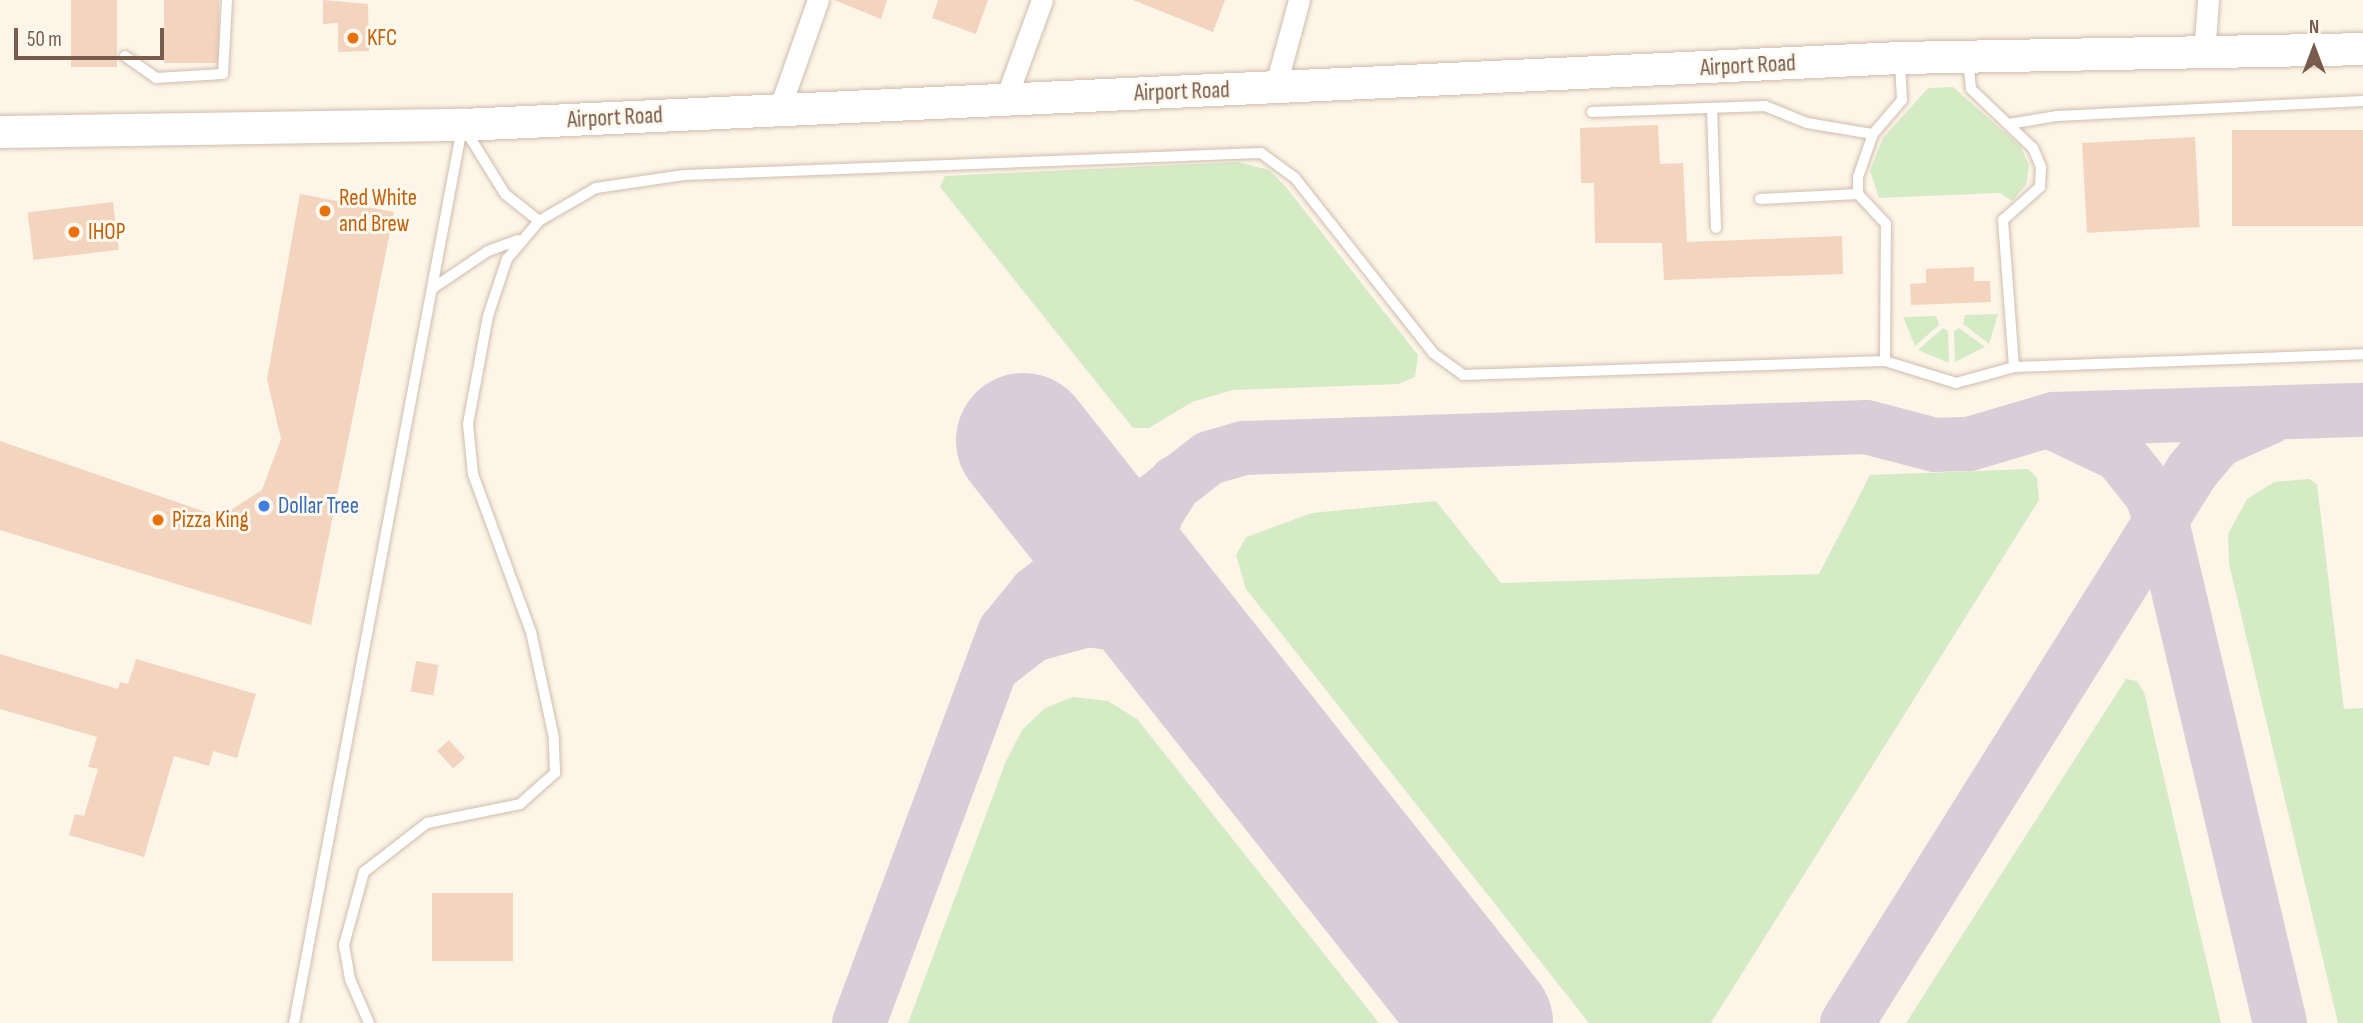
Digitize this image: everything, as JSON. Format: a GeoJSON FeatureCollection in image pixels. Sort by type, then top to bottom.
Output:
{"type":"FeatureCollection","features":[{"type":"Feature","properties":{"kind":"main road","name":"Airport Road"},"geometry":{"type":"LineString","coordinates":[[0,132],[463,125],[1900,58],[2204,55],[2363,49]]}},
{"type":"Feature","properties":{"kind":"street"},"geometry":{"type":"LineString","coordinates":[[779,110],[818,0]]}},
{"type":"Feature","properties":{"kind":"street"},"geometry":{"type":"LineString","coordinates":[[1006,98],[1042,0]]}},
{"type":"Feature","properties":{"kind":"street"},"geometry":{"type":"LineString","coordinates":[[1275,89],[1299,0]]}},
{"type":"Feature","properties":{"kind":"street"},"geometry":{"type":"LineString","coordinates":[[2204,55],[2208,0]]}},
{"type":"Feature","properties":{"kind":"lane"},"geometry":{"type":"LineString","coordinates":[[125,57],[156,78],[223,74],[227,0]]}},
{"type":"Feature","properties":{"kind":"lane"},"geometry":{"type":"LineString","coordinates":[[1968,57],[1971,89],[2033,148],[2041,167],[2040,187],[2004,220],[2014,367]]}},
{"type":"Feature","properties":{"kind":"lane"},"geometry":{"type":"LineString","coordinates":[[1885,361],[1886,225],[1858,194],[1862,155],[1873,134],[1902,100],[1900,58]]}},
{"type":"Feature","properties":{"kind":"lane"},"geometry":{"type":"LineString","coordinates":[[2009,124],[2363,101]]}},
{"type":"Feature","properties":{"kind":"lane"},"geometry":{"type":"LineString","coordinates":[[1592,113],[1765,106],[1807,123],[1873,134]]}},
{"type":"Feature","properties":{"kind":"lane"},"geometry":{"type":"LineString","coordinates":[[1712,108],[1716,228]]}},
{"type":"Feature","properties":{"kind":"lane"},"geometry":{"type":"LineString","coordinates":[[463,125],[505,194],[539,221]]}},
{"type":"Feature","properties":{"kind":"lane"},"geometry":{"type":"LineString","coordinates":[[294,1023],[463,125]]}},
{"type":"Feature","properties":{"kind":"lane"},"geometry":{"type":"LineString","coordinates":[[369,1023],[350,979],[344,945],[365,872],[427,823],[520,804],[555,773],[554,738],[531,632],[483,509],[468,438],[494,292],[521,239],[539,221],[596,188],[632,178],[1249,151],[1285,168],[1433,354],[1463,375],[1885,361],[1956,383],[2014,367],[2363,354]]}},
{"type":"Feature","properties":{"kind":"lane"},"geometry":{"type":"LineString","coordinates":[[1760,199],[1858,194]]}},
{"type":"Feature","properties":{"kind":"lane"},"geometry":{"type":"LineString","coordinates":[[433,288],[488,251],[521,239]]}},
{"type":"Feature","properties":{"kind":"green space"},"geometry":{"type":"Polygon","coordinates":[[[1953,87],[2020,146],[2029,165],[2026,185],[2012,201],[2000,193],[1879,198],[1870,171],[1883,138],[1928,88],[1953,87]]]}},
{"type":"Feature","properties":{"kind":"green space"},"geometry":{"type":"Polygon","coordinates":[[[1238,162],[1269,170],[1286,187],[1418,355],[1415,377],[1398,384],[1233,390],[1192,402],[1149,428],[1133,428],[940,187],[945,176],[1238,162]]]}},
{"type":"Feature","properties":{"kind":"green space"},"geometry":{"type":"Polygon","coordinates":[[[1998,314],[1989,344],[1963,324],[1965,315],[1998,314]]]}},
{"type":"Feature","properties":{"kind":"green space"},"geometry":{"type":"Polygon","coordinates":[[[1936,316],[1939,325],[1915,346],[1903,317],[1936,316]]]}},
{"type":"Feature","properties":{"kind":"green space"},"geometry":{"type":"Polygon","coordinates":[[[1943,328],[1948,331],[1949,363],[1918,350],[1943,328]]]}},
{"type":"Feature","properties":{"kind":"green space"},"geometry":{"type":"Polygon","coordinates":[[[1959,328],[1985,347],[1955,362],[1954,331],[1959,328]]]}},
{"type":"Feature","properties":{"kind":"green space"},"geometry":{"type":"Polygon","coordinates":[[[2028,469],[2037,478],[2039,500],[1711,1023],[1589,1023],[1246,589],[1236,555],[1246,537],[1312,513],[1436,501],[1501,583],[1819,574],[1870,475],[2028,469]]]}},
{"type":"Feature","properties":{"kind":"green space"},"geometry":{"type":"Polygon","coordinates":[[[2309,479],[2317,484],[2344,709],[2363,708],[2363,1023],[2338,1023],[2229,564],[2228,534],[2247,499],[2274,482],[2309,479]]]}},
{"type":"Feature","properties":{"kind":"green space"},"geometry":{"type":"Polygon","coordinates":[[[2126,679],[2137,681],[2144,692],[2221,1023],[1906,1023],[2126,679]]]}},
{"type":"Feature","properties":{"kind":"green space"},"geometry":{"type":"Polygon","coordinates":[[[1073,697],[1108,701],[1137,719],[1379,1023],[908,1023],[1006,761],[1022,730],[1045,708],[1073,697]]]}},
{"type":"Feature","properties":{"kind":"building"},"geometry":{"type":"Polygon","coordinates":[[[71,0],[117,0],[117,67],[71,67],[71,0]]]}},
{"type":"Feature","properties":{"kind":"building"},"geometry":{"type":"Polygon","coordinates":[[[164,0],[219,0],[219,63],[164,63],[164,0]]]}},
{"type":"Feature","properties":{"kind":"building","name":"KFC"},"geometry":{"type":"Polygon","coordinates":[[[323,0],[368,4],[369,51],[338,52],[338,23],[323,24],[323,0]]]}},
{"type":"Feature","properties":{"kind":"building"},"geometry":{"type":"Polygon","coordinates":[[[834,0],[887,0],[881,19],[834,0]]]}},
{"type":"Feature","properties":{"kind":"building"},"geometry":{"type":"Polygon","coordinates":[[[938,0],[988,0],[976,34],[932,18],[938,0]]]}},
{"type":"Feature","properties":{"kind":"building"},"geometry":{"type":"Polygon","coordinates":[[[1133,0],[1225,0],[1213,32],[1133,0]]]}},
{"type":"Feature","properties":{"kind":"building"},"geometry":{"type":"Polygon","coordinates":[[[1658,125],[1660,164],[1683,163],[1687,242],[1842,236],[1843,274],[1664,280],[1662,243],[1595,243],[1594,183],[1581,183],[1580,128],[1658,125]]]}},
{"type":"Feature","properties":{"kind":"building"},"geometry":{"type":"Polygon","coordinates":[[[2232,130],[2363,130],[2363,226],[2232,226],[2232,130]]]}},
{"type":"Feature","properties":{"kind":"building"},"geometry":{"type":"Polygon","coordinates":[[[2195,137],[2200,227],[2087,233],[2082,143],[2195,137]]]}},
{"type":"Feature","properties":{"kind":"building"},"geometry":{"type":"Polygon","coordinates":[[[300,194],[394,212],[311,625],[0,530],[0,441],[220,517],[262,490],[281,439],[267,379],[300,194]]]}},
{"type":"Feature","properties":{"kind":"building","name":"IHOP"},"geometry":{"type":"Polygon","coordinates":[[[113,202],[119,250],[33,260],[28,212],[113,202]]]}},
{"type":"Feature","properties":{"kind":"building"},"geometry":{"type":"Polygon","coordinates":[[[1974,267],[1974,281],[1990,281],[1991,302],[1911,305],[1910,284],[1926,283],[1926,269],[1974,267]]]}},
{"type":"Feature","properties":{"kind":"building"},"geometry":{"type":"Polygon","coordinates":[[[0,654],[118,689],[120,682],[128,684],[136,659],[256,694],[237,758],[213,751],[209,766],[174,756],[144,857],[69,835],[75,814],[84,816],[98,769],[88,767],[97,737],[0,709],[0,654]]]}},
{"type":"Feature","properties":{"kind":"building"},"geometry":{"type":"Polygon","coordinates":[[[416,661],[439,665],[433,696],[411,692],[416,661]]]}},
{"type":"Feature","properties":{"kind":"building"},"geometry":{"type":"Polygon","coordinates":[[[449,740],[465,758],[453,769],[437,751],[449,740]]]}},
{"type":"Feature","properties":{"kind":"building"},"geometry":{"type":"Polygon","coordinates":[[[432,893],[513,893],[513,961],[432,961],[432,893]]]}},
{"type":"Feature","properties":{"kind":"taxiway"},"geometry":{"type":"LineString","coordinates":[[859,1023],[1005,631],[1036,593],[1209,458],[1245,448],[1866,427],[1935,445],[1969,444],[2054,419],[2363,410]]}},
{"type":"Feature","properties":{"kind":"taxiway"},"geometry":{"type":"LineString","coordinates":[[1847,1023],[2192,471],[2217,441],[2270,417]]}},
{"type":"Feature","properties":{"kind":"taxiway"},"geometry":{"type":"LineString","coordinates":[[2055,424],[2120,455],[2151,494],[2162,522],[2280,1023]]}},
{"type":"Feature","properties":{"kind":"taxiway"},"geometry":{"type":"LineString","coordinates":[[1165,619],[1151,578],[1149,544],[1156,514],[1176,482]]}},
{"type":"Feature","properties":{"kind":"taxiway"},"geometry":{"type":"LineString","coordinates":[[993,666],[1033,635],[1088,620],[1143,628],[1191,651]]}},
{"type":"Feature","properties":{"kind":"runway"},"geometry":{"type":"LineString","coordinates":[[1023,440],[1485,1023]]}},
{"type":"Feature","properties":{"kind":"place","name":"KFC"},"geometry":{"type":"Point","coordinates":[353,38]}},
{"type":"Feature","properties":{"kind":"place","name":"Red White and Brew"},"geometry":{"type":"Point","coordinates":[325,211]}},
{"type":"Feature","properties":{"kind":"place","name":"IHOP"},"geometry":{"type":"Point","coordinates":[74,232]}},
{"type":"Feature","properties":{"kind":"place","name":"Dollar Tree"},"geometry":{"type":"Point","coordinates":[264,506]}},
{"type":"Feature","properties":{"kind":"place","name":"Pizza King"},"geometry":{"type":"Point","coordinates":[158,520]}}]}
